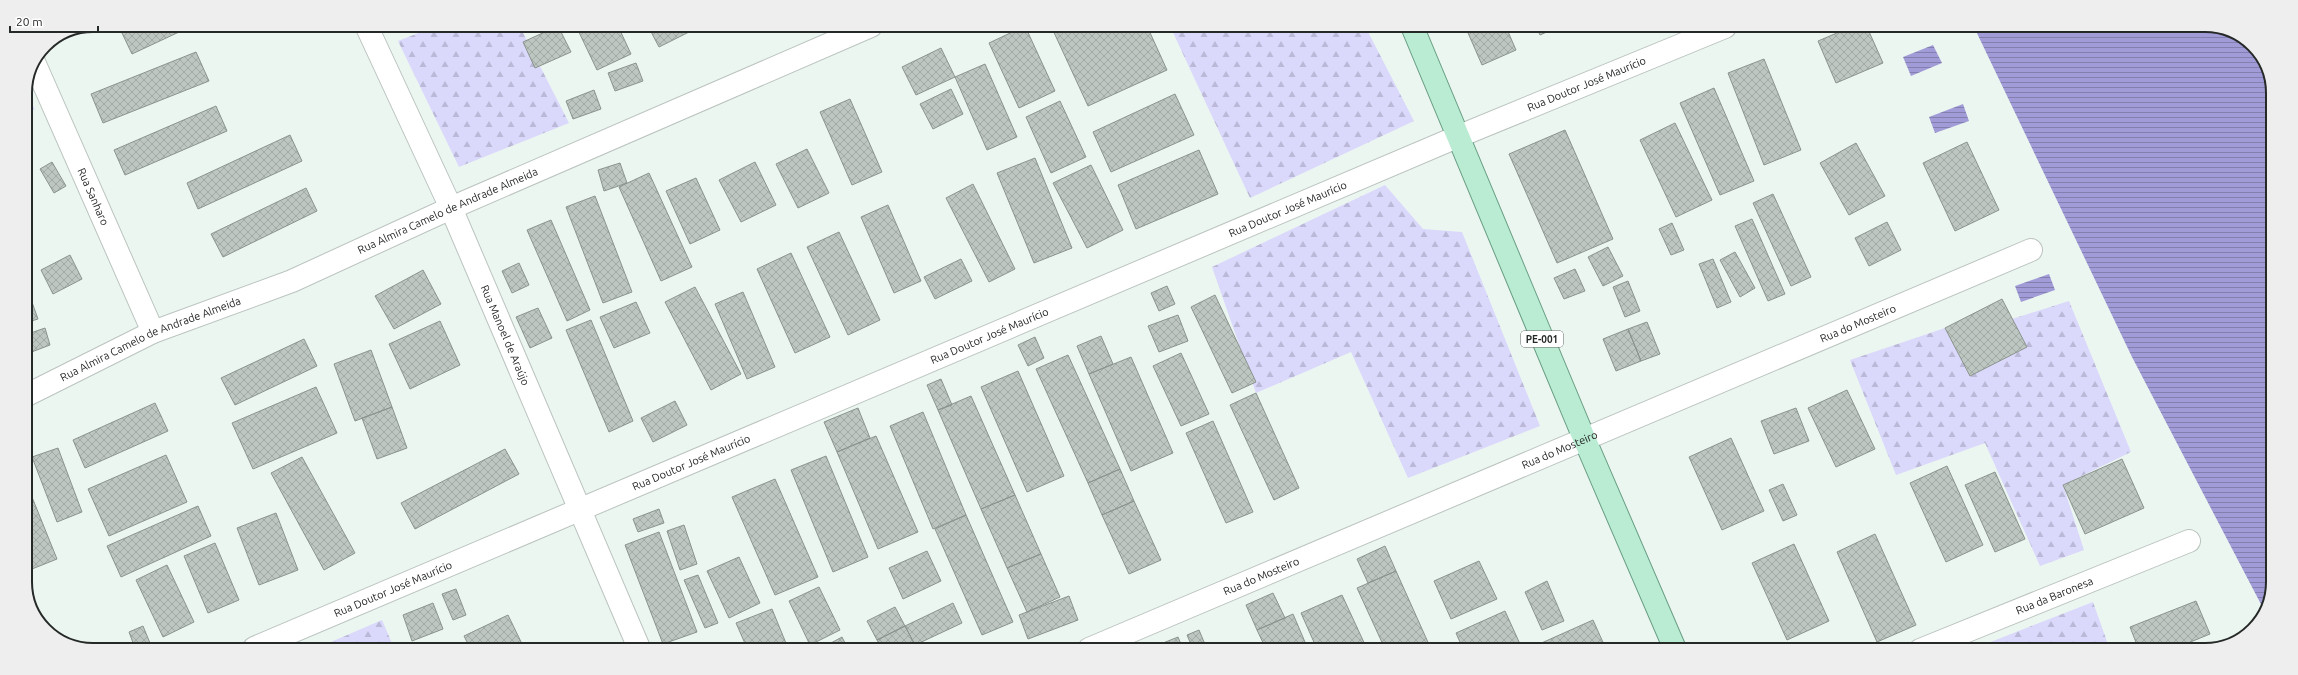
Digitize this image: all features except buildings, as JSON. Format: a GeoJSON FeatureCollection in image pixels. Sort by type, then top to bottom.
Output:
{"type":"FeatureCollection","features":[{"type":"Feature","properties":{"kind":"main road","name":"PE-001"},"geometry":{"type":"LineString","coordinates":[[1414,32],[1584,438],[1672,643]]}},
{"type":"Feature","properties":{"kind":"street","name":"Rua Manoel de Araújo"},"geometry":{"type":"LineString","coordinates":[[369,32],[451,208],[579,511],[637,643]]}},
{"type":"Feature","properties":{"kind":"street","name":"Rua Almira Camelo de Andrade Almeida"},"geometry":{"type":"LineString","coordinates":[[32,392],[153,332],[292,281],[451,208],[857,32]]}},
{"type":"Feature","properties":{"kind":"street","name":"Rua Doutor José Maurício"},"geometry":{"type":"LineString","coordinates":[[266,643],[1457,137],[1713,32]]}},
{"type":"Feature","properties":{"kind":"street","name":"Rua Sanharo"},"geometry":{"type":"LineString","coordinates":[[37,69],[153,332]]}},
{"type":"Feature","properties":{"kind":"street","name":"Rua do Mosteiro"},"geometry":{"type":"LineString","coordinates":[[1103,643],[1584,438],[2031,250]]}},
{"type":"Feature","properties":{"kind":"street","name":"Rua da Baronesa"},"geometry":{"type":"LineString","coordinates":[[1937,643],[2189,541]]}},
{"type":"Feature","properties":{"kind":"green space"},"geometry":{"type":"Polygon","coordinates":[[[421,32],[523,32],[569,123],[459,167],[398,41],[421,32]]]}},
{"type":"Feature","properties":{"kind":"green space"},"geometry":{"type":"Polygon","coordinates":[[[1173,32],[1368,32],[1414,121],[1250,198],[1173,32]]]}},
{"type":"Feature","properties":{"kind":"green space"},"geometry":{"type":"Polygon","coordinates":[[[1385,185],[1423,229],[1462,232],[1540,426],[1408,478],[1351,352],[1256,393],[1212,267],[1385,185]]]}},
{"type":"Feature","properties":{"kind":"green space"},"geometry":{"type":"Polygon","coordinates":[[[2069,301],[2131,452],[2063,485],[2084,550],[2040,566],[1985,443],[1896,475],[1850,360],[1945,328],[1970,376],[2027,347],[2012,319],[2069,301]]]}},
{"type":"Feature","properties":{"kind":"green space"},"geometry":{"type":"Polygon","coordinates":[[[2093,602],[2108,643],[1988,643],[2093,602]]]}},
{"type":"Feature","properties":{"kind":"green space"},"geometry":{"type":"Polygon","coordinates":[[[382,620],[392,643],[329,643],[382,620]]]}},
{"type":"Feature","properties":{"kind":"shaded area"},"geometry":{"type":"Polygon","coordinates":[[[1976,32],[2205,32],[2221,34],[2235,40],[2245,47],[2256,59],[2264,77],[2266,89],[2266,582],[2264,598],[2261,605],[2132,357],[1976,32]]]}},
{"type":"Feature","properties":{"kind":"shaded area"},"geometry":{"type":"Polygon","coordinates":[[[1933,45],[1942,63],[1911,76],[1903,57],[1933,45]]]}},
{"type":"Feature","properties":{"kind":"shaded area"},"geometry":{"type":"Polygon","coordinates":[[[1963,104],[1969,121],[1935,133],[1929,117],[1963,104]]]}},
{"type":"Feature","properties":{"kind":"shaded area"},"geometry":{"type":"Polygon","coordinates":[[[2049,274],[2055,290],[2021,302],[2015,286],[2049,274]]]}}]}
